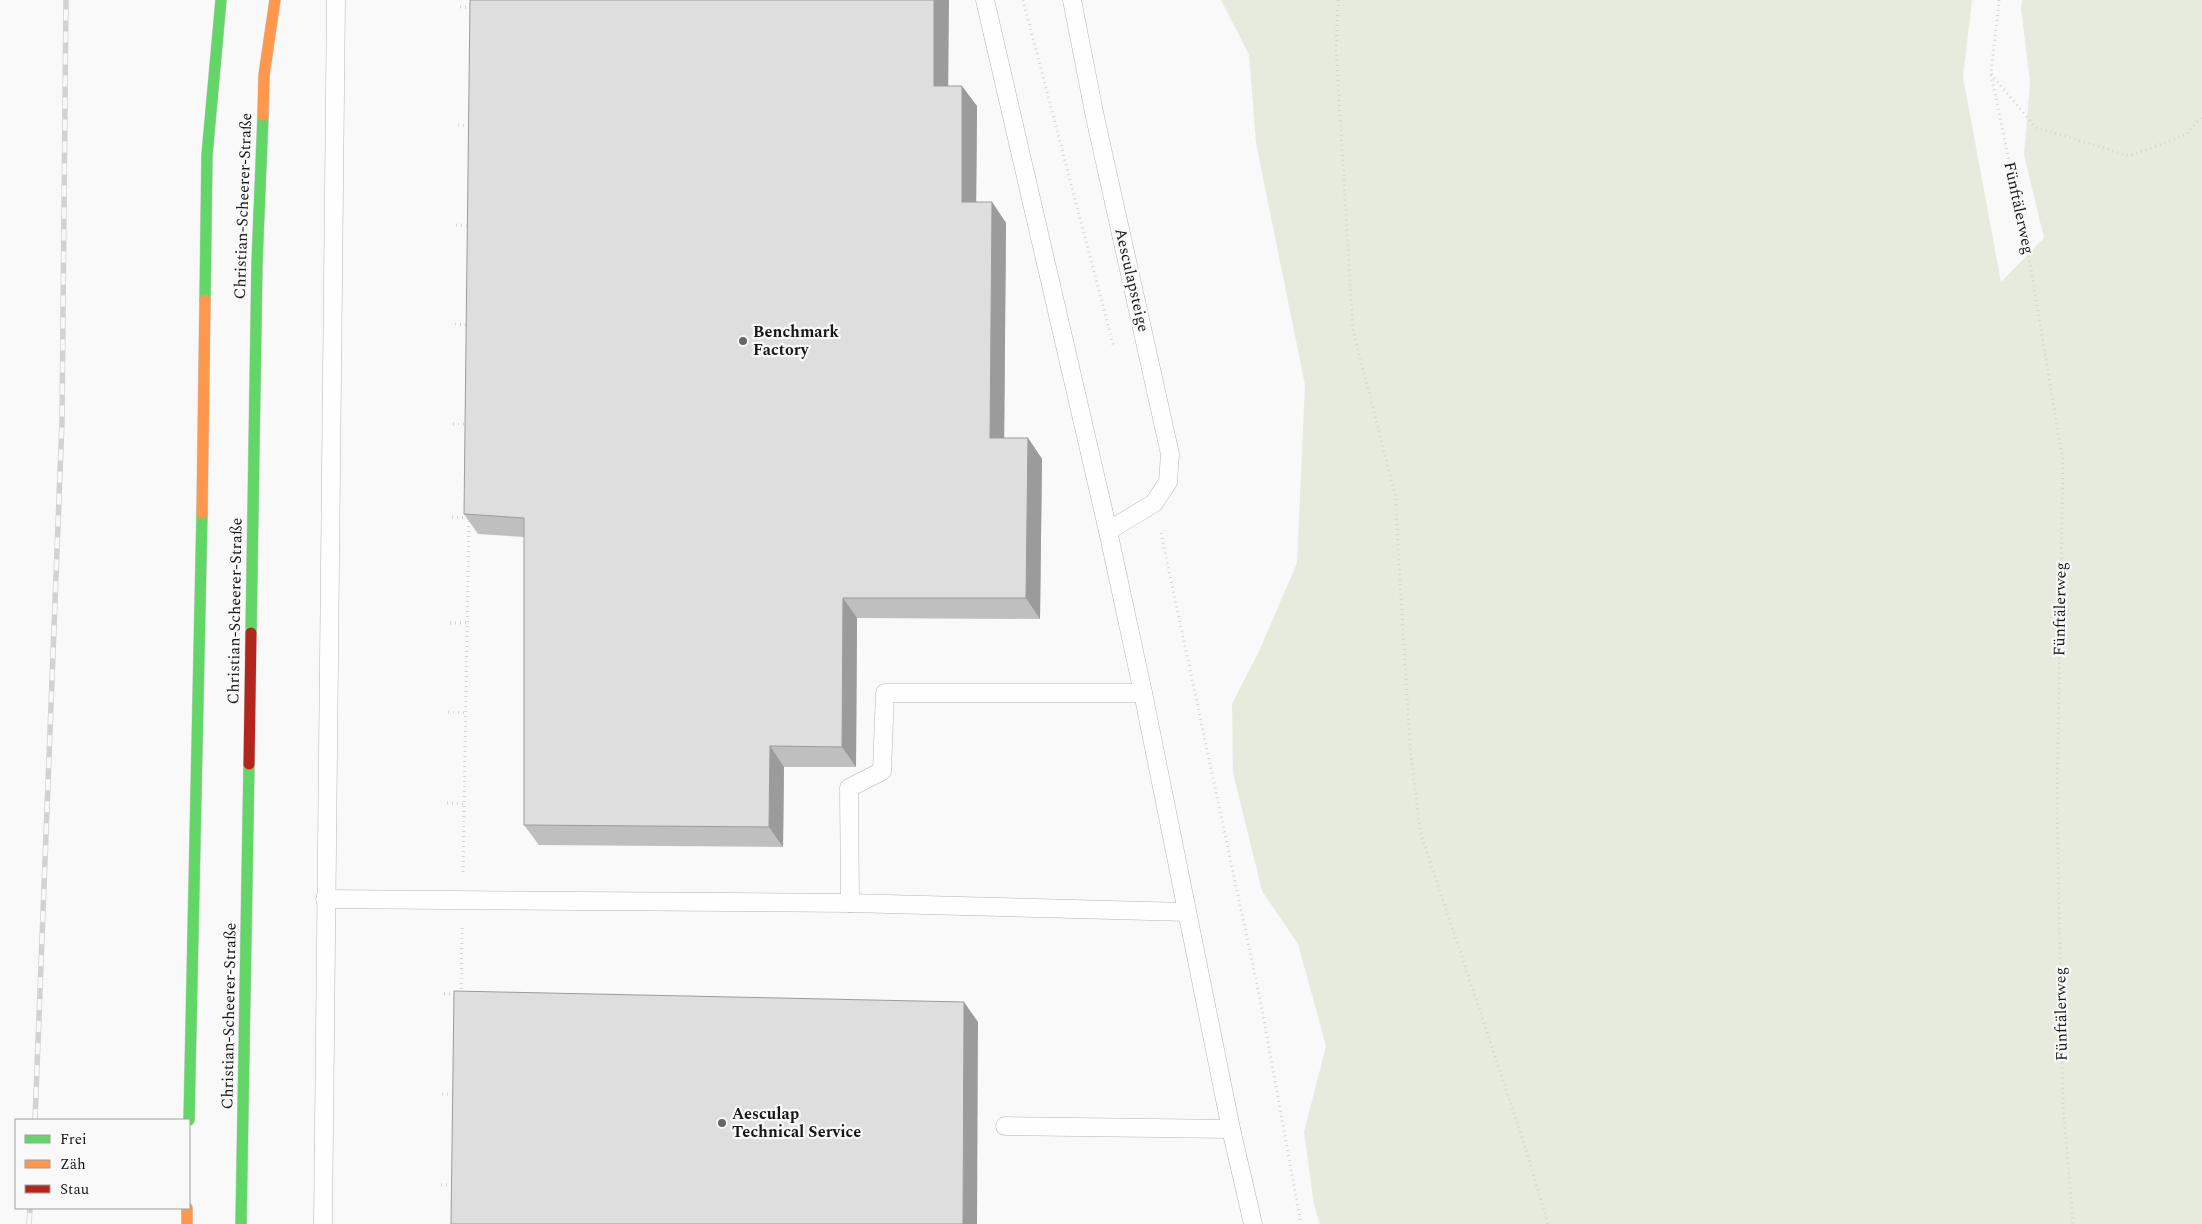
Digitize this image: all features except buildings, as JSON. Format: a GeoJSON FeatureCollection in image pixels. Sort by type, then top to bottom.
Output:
{"type":"FeatureCollection","features":[{"type":"Feature","properties":{"kind":"main road"},"geometry":{"type":"LineString","coordinates":[[189,1119],[204,433],[207,155],[221,0]]}},
{"type":"Feature","properties":{"kind":"main road","name":"Christian-Scheerer-Straße"},"geometry":{"type":"LineString","coordinates":[[241,1224],[257,263],[264,75],[275,0]]}},
{"type":"Feature","properties":{"kind":"main road"},"geometry":{"type":"LineString","coordinates":[[187,1209],[187,1224]]}},
{"type":"Feature","properties":{"kind":"lane"},"geometry":{"type":"LineString","coordinates":[[323,1224],[336,0]]}},
{"type":"Feature","properties":{"kind":"lane"},"geometry":{"type":"LineString","coordinates":[[985,0],[1108,531],[1143,693],[1231,1129],[1253,1224]]}},
{"type":"Feature","properties":{"kind":"lane","name":"Aesculapsteige"},"geometry":{"type":"LineString","coordinates":[[1072,0],[1095,117],[1170,454],[1168,482],[1154,503],[1108,531]]}},
{"type":"Feature","properties":{"kind":"lane"},"geometry":{"type":"LineString","coordinates":[[850,903],[849,788],[882,771],[885,693],[1143,693]]}},
{"type":"Feature","properties":{"kind":"lane"},"geometry":{"type":"LineString","coordinates":[[326,899],[850,903],[1187,912]]}},
{"type":"Feature","properties":{"kind":"lane"},"geometry":{"type":"LineString","coordinates":[[1005,1126],[1231,1129]]}},
{"type":"Feature","properties":{"kind":"path"},"geometry":{"type":"LineString","coordinates":[[1023,0],[1116,358]]}},
{"type":"Feature","properties":{"kind":"path"},"geometry":{"type":"LineString","coordinates":[[1338,0],[1336,49],[1353,330],[1395,494],[1410,746],[1420,830],[1522,1137],[1548,1224]]}},
{"type":"Feature","properties":{"kind":"path","name":"Fünftälerweg"},"geometry":{"type":"LineString","coordinates":[[1998,0],[1991,74],[2030,264],[2063,461],[2057,802],[2062,1104],[2073,1224]]}},
{"type":"Feature","properties":{"kind":"path"},"geometry":{"type":"LineString","coordinates":[[460,7],[477,8]]}},
{"type":"Feature","properties":{"kind":"path"},"geometry":{"type":"LineString","coordinates":[[1991,74],[2035,127],[2130,156],[2187,134],[2202,116]]}},
{"type":"Feature","properties":{"kind":"path"},"geometry":{"type":"LineString","coordinates":[[458,126],[475,126],[475,135]]}},
{"type":"Feature","properties":{"kind":"path"},"geometry":{"type":"LineString","coordinates":[[456,225],[474,226],[474,217]]}},
{"type":"Feature","properties":{"kind":"path"},"geometry":{"type":"LineString","coordinates":[[455,324],[472,325]]}},
{"type":"Feature","properties":{"kind":"path"},"geometry":{"type":"LineString","coordinates":[[470,414],[470,434]]}},
{"type":"Feature","properties":{"kind":"path"},"geometry":{"type":"LineString","coordinates":[[453,424],[470,424]]}},
{"type":"Feature","properties":{"kind":"path"},"geometry":{"type":"LineString","coordinates":[[1154,503],[1261,1004],[1301,1224]]}},
{"type":"Feature","properties":{"kind":"path"},"geometry":{"type":"LineString","coordinates":[[461,1003],[469,508]]}},
{"type":"Feature","properties":{"kind":"path"},"geometry":{"type":"LineString","coordinates":[[452,517],[469,518]]}},
{"type":"Feature","properties":{"kind":"path"},"geometry":{"type":"LineString","coordinates":[[450,623],[467,623]]}},
{"type":"Feature","properties":{"kind":"path"},"geometry":{"type":"LineString","coordinates":[[448,712],[466,713]]}},
{"type":"Feature","properties":{"kind":"path"},"geometry":{"type":"LineString","coordinates":[[447,803],[464,804]]}},
{"type":"Feature","properties":{"kind":"path"},"geometry":{"type":"LineString","coordinates":[[444,994],[461,994]]}},
{"type":"Feature","properties":{"kind":"path"},"geometry":{"type":"LineString","coordinates":[[442,1094],[460,1094]]}},
{"type":"Feature","properties":{"kind":"path"},"geometry":{"type":"LineString","coordinates":[[440,1185],[458,1185],[458,1176]]}},
{"type":"Feature","properties":{"kind":"shaded area"},"geometry":{"type":"Polygon","coordinates":[[[1221,0],[1972,0],[1963,77],[2001,282],[2044,238],[2024,155],[2030,82],[2021,9],[2022,0],[2202,0],[2202,1224],[1320,1224],[1314,1205],[1304,1132],[1326,1046],[1298,944],[1262,891],[1233,773],[1232,704],[1260,649],[1297,563],[1305,385],[1256,143],[1249,55],[1221,0]]]}},
{"type":"Feature","properties":{"kind":"railway"},"geometry":{"type":"LineString","coordinates":[[35,1119],[62,421],[66,0]]}},
{"type":"Feature","properties":{"kind":"railway"},"geometry":{"type":"LineString","coordinates":[[29,1224],[30,1209]]}},
{"type":"Feature","properties":{"kind":"traffic: fast"},"geometry":{"type":"LineString","coordinates":[[205,300],[207,155],[221,0]]}},
{"type":"Feature","properties":{"kind":"traffic: fast"},"geometry":{"type":"LineString","coordinates":[[251,633],[257,263],[263,115]]}},
{"type":"Feature","properties":{"kind":"traffic: fast"},"geometry":{"type":"LineString","coordinates":[[189,1119],[202,513]]}},
{"type":"Feature","properties":{"kind":"traffic: fast"},"geometry":{"type":"LineString","coordinates":[[241,1224],[249,764]]}},
{"type":"Feature","properties":{"kind":"traffic: slow"},"geometry":{"type":"LineString","coordinates":[[263,115],[264,75],[275,0]]}},
{"type":"Feature","properties":{"kind":"traffic: slow"},"geometry":{"type":"LineString","coordinates":[[202,513],[205,300]]}},
{"type":"Feature","properties":{"kind":"traffic: slow"},"geometry":{"type":"LineString","coordinates":[[187,1209],[187,1224]]}},
{"type":"Feature","properties":{"kind":"traffic: jam"},"geometry":{"type":"LineString","coordinates":[[249,764],[251,633]]}},
{"type":"Feature","properties":{"kind":"place","name":"Benchmark Factory"},"geometry":{"type":"Point","coordinates":[743,341]}},
{"type":"Feature","properties":{"kind":"place","name":"Aesculap Technical Service"},"geometry":{"type":"Point","coordinates":[722,1123]}}]}
